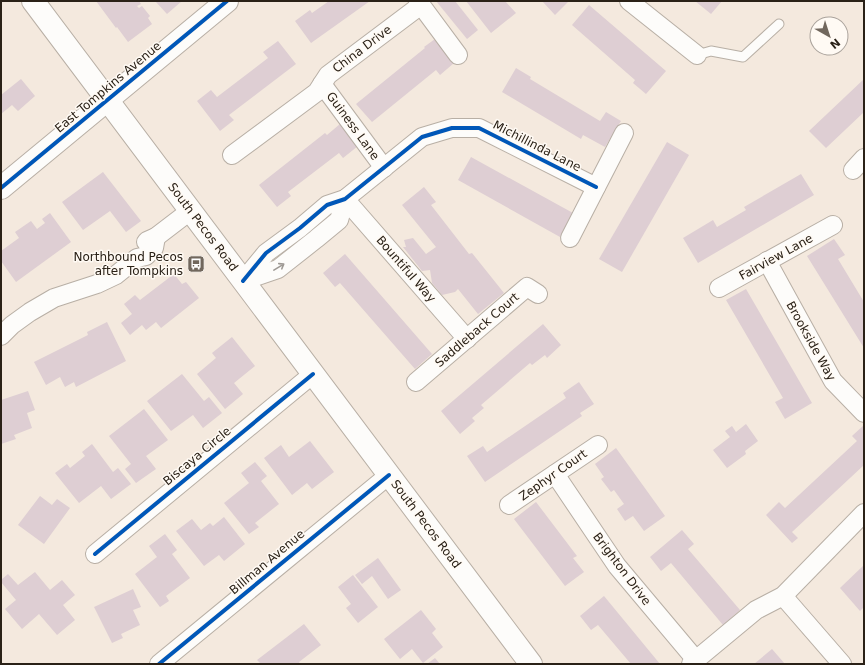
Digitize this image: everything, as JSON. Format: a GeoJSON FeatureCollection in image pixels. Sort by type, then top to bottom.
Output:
{"type":"FeatureCollection","features":[{"type":"Feature","properties":{"kind":"main road","name":"South Pecos Road"},"geometry":{"type":"LineString","coordinates":[[33,1],[313,374],[525,662]]}},
{"type":"Feature","properties":{"kind":"main road","name":"East Tompkins Avenue"},"geometry":{"type":"LineString","coordinates":[[1,188],[227,1]]}},
{"type":"Feature","properties":{"kind":"street"},"geometry":{"type":"LineString","coordinates":[[629,1],[697,55]]}},
{"type":"Feature","properties":{"kind":"street"},"geometry":{"type":"LineString","coordinates":[[419,3],[458,55]]}},
{"type":"Feature","properties":{"kind":"street","name":"China Drive"},"geometry":{"type":"LineString","coordinates":[[232,155],[316,92],[328,75],[419,3]]}},
{"type":"Feature","properties":{"kind":"street","name":"Guiness Lane"},"geometry":{"type":"LineString","coordinates":[[322,84],[384,168]]}},
{"type":"Feature","properties":{"kind":"street","name":"Michillinda Lane"},"geometry":{"type":"LineString","coordinates":[[384,168],[422,137],[452,128],[479,128],[596,187]]}},
{"type":"Feature","properties":{"kind":"street"},"geometry":{"type":"LineString","coordinates":[[570,238],[624,133]]}},
{"type":"Feature","properties":{"kind":"street"},"geometry":{"type":"LineString","coordinates":[[243,281],[266,253],[300,228],[327,205],[345,199],[384,168]]}},
{"type":"Feature","properties":{"kind":"street","name":"Bountiful Way"},"geometry":{"type":"LineString","coordinates":[[345,199],[466,339]]}},
{"type":"Feature","properties":{"kind":"street"},"geometry":{"type":"LineString","coordinates":[[1,336],[12,325],[30,312],[54,298],[116,276],[137,258],[140,249],[147,240],[156,237],[190,210]]}},
{"type":"Feature","properties":{"kind":"street","name":"Fairview Lane"},"geometry":{"type":"LineString","coordinates":[[719,288],[832,225]]}},
{"type":"Feature","properties":{"kind":"street","name":"Brookside Way"},"geometry":{"type":"LineString","coordinates":[[767,261],[833,381],[864,413]]}},
{"type":"Feature","properties":{"kind":"street","name":"Saddleback Court"},"geometry":{"type":"LineString","coordinates":[[416,382],[527,287],[538,294]]}},
{"type":"Feature","properties":{"kind":"street","name":"Biscaya Circle"},"geometry":{"type":"LineString","coordinates":[[95,554],[313,374]]}},
{"type":"Feature","properties":{"kind":"street","name":"Zephyr Court"},"geometry":{"type":"LineString","coordinates":[[509,505],[598,444]]}},
{"type":"Feature","properties":{"kind":"street","name":"Brighton Drive"},"geometry":{"type":"LineString","coordinates":[[555,474],[617,566],[693,662]]}},
{"type":"Feature","properties":{"kind":"street","name":"Billman Avenue"},"geometry":{"type":"LineString","coordinates":[[159,664],[388,475]]}},
{"type":"Feature","properties":{"kind":"street"},"geometry":{"type":"LineString","coordinates":[[693,662],[756,610],[783,596],[864,513]]}},
{"type":"Feature","properties":{"kind":"street"},"geometry":{"type":"LineString","coordinates":[[783,596],[842,664]]}},
{"type":"Feature","properties":{"kind":"lane"},"geometry":{"type":"LineString","coordinates":[[697,55],[711,51],[743,57],[779,24]]}},
{"type":"Feature","properties":{"kind":"building"},"geometry":{"type":"Polygon","coordinates":[[[96,1],[139,1],[141,4],[137,6],[139,8],[142,6],[150,16],[148,18],[152,24],[128,42],[96,1]]]}},
{"type":"Feature","properties":{"kind":"building"},"geometry":{"type":"Polygon","coordinates":[[[155,1],[182,1],[167,14],[155,1]]]}},
{"type":"Feature","properties":{"kind":"building"},"geometry":{"type":"Polygon","coordinates":[[[329,1],[370,1],[311,43],[295,21],[310,10],[312,13],[329,1]]]}},
{"type":"Feature","properties":{"kind":"building"},"geometry":{"type":"Polygon","coordinates":[[[436,1],[455,1],[478,30],[467,39],[436,1]]]}},
{"type":"Feature","properties":{"kind":"building"},"geometry":{"type":"Polygon","coordinates":[[[466,1],[505,1],[516,13],[491,33],[466,1]]]}},
{"type":"Feature","properties":{"kind":"building"},"geometry":{"type":"Polygon","coordinates":[[[542,1],[569,1],[555,15],[542,1]]]}},
{"type":"Feature","properties":{"kind":"building"},"geometry":{"type":"Polygon","coordinates":[[[695,1],[722,1],[711,14],[695,1]]]}},
{"type":"Feature","properties":{"kind":"building"},"geometry":{"type":"Polygon","coordinates":[[[589,5],[666,71],[646,94],[633,83],[635,80],[572,25],[589,5]]]}},
{"type":"Feature","properties":{"kind":"building"},"geometry":{"type":"Polygon","coordinates":[[[435,39],[454,63],[440,75],[436,70],[372,122],[356,104],[435,39]]]}},
{"type":"Feature","properties":{"kind":"building"},"geometry":{"type":"Polygon","coordinates":[[[278,41],[296,64],[229,115],[234,120],[220,131],[197,101],[211,90],[217,97],[268,58],[263,52],[278,41]]]}},
{"type":"Feature","properties":{"kind":"building"},"geometry":{"type":"Polygon","coordinates":[[[516,68],[531,77],[530,79],[600,121],[606,112],[621,121],[605,147],[583,135],[581,139],[502,92],[516,68]]]}},
{"type":"Feature","properties":{"kind":"building"},"geometry":{"type":"Polygon","coordinates":[[[21,79],[35,96],[18,111],[12,105],[1,114],[1,95],[21,79]]]}},
{"type":"Feature","properties":{"kind":"building"},"geometry":{"type":"Polygon","coordinates":[[[864,79],[864,112],[826,148],[809,131],[864,79]]]}},
{"type":"Feature","properties":{"kind":"building"},"geometry":{"type":"Polygon","coordinates":[[[340,124],[358,146],[343,158],[339,153],[288,192],[291,196],[277,207],[259,185],[325,133],[327,135],[340,124]]]}},
{"type":"Feature","properties":{"kind":"building"},"geometry":{"type":"Polygon","coordinates":[[[667,142],[689,155],[622,272],[599,259],[667,142]]]}},
{"type":"Feature","properties":{"kind":"building"},"geometry":{"type":"Polygon","coordinates":[[[471,157],[573,213],[560,237],[458,180],[471,157]]]}},
{"type":"Feature","properties":{"kind":"building"},"geometry":{"type":"Polygon","coordinates":[[[103,172],[141,221],[126,232],[110,211],[83,230],[62,202],[103,172]]]}},
{"type":"Feature","properties":{"kind":"building"},"geometry":{"type":"Polygon","coordinates":[[[801,174],[814,195],[698,263],[683,238],[713,220],[717,227],[746,210],[744,207],[801,174]]]}},
{"type":"Feature","properties":{"kind":"building"},"geometry":{"type":"Polygon","coordinates":[[[424,187],[436,202],[431,205],[469,254],[472,253],[504,293],[478,314],[458,289],[455,292],[442,295],[432,283],[430,270],[422,271],[403,247],[406,247],[404,240],[413,238],[426,254],[436,247],[402,205],[424,187]]]}},
{"type":"Feature","properties":{"kind":"building"},"geometry":{"type":"Polygon","coordinates":[[[50,213],[71,242],[16,282],[1,261],[1,251],[19,238],[15,232],[31,221],[37,229],[45,223],[42,219],[50,213]]]}},
{"type":"Feature","properties":{"kind":"building"},"geometry":{"type":"Polygon","coordinates":[[[834,239],[845,255],[838,259],[864,302],[864,348],[807,256],[834,239]]]}},
{"type":"Feature","properties":{"kind":"building"},"geometry":{"type":"Polygon","coordinates":[[[345,254],[432,354],[415,369],[340,283],[335,287],[323,273],[345,254]]]}},
{"type":"Feature","properties":{"kind":"building"},"geometry":{"type":"Polygon","coordinates":[[[174,274],[182,284],[186,282],[199,298],[161,328],[156,322],[146,330],[142,325],[130,335],[121,323],[132,314],[124,304],[135,295],[140,300],[174,274]]]}},
{"type":"Feature","properties":{"kind":"building"},"geometry":{"type":"Polygon","coordinates":[[[746,289],[812,403],[785,419],[775,402],[783,398],[726,300],[746,289]]]}},
{"type":"Feature","properties":{"kind":"building"},"geometry":{"type":"Polygon","coordinates":[[[107,322],[126,361],[76,387],[74,382],[65,387],[60,377],[46,385],[34,362],[88,335],[87,332],[107,322]]]}},
{"type":"Feature","properties":{"kind":"building"},"geometry":{"type":"Polygon","coordinates":[[[543,324],[561,345],[547,358],[545,355],[532,365],[530,363],[481,405],[484,408],[472,418],[475,421],[460,434],[441,411],[543,324]]]}},
{"type":"Feature","properties":{"kind":"building"},"geometry":{"type":"Polygon","coordinates":[[[232,337],[255,366],[234,383],[243,394],[225,409],[197,374],[216,358],[212,353],[232,337]]]}},
{"type":"Feature","properties":{"kind":"building"},"geometry":{"type":"Polygon","coordinates":[[[182,374],[204,401],[209,397],[222,413],[203,428],[193,415],[171,431],[147,401],[182,374]]]}},
{"type":"Feature","properties":{"kind":"building"},"geometry":{"type":"Polygon","coordinates":[[[579,382],[594,404],[580,413],[582,416],[485,482],[467,456],[483,446],[487,452],[566,398],[563,393],[579,382]]]}},
{"type":"Feature","properties":{"kind":"building"},"geometry":{"type":"Polygon","coordinates":[[[28,391],[35,410],[27,413],[32,428],[14,435],[16,439],[1,444],[1,400],[28,391]]]}},
{"type":"Feature","properties":{"kind":"building"},"geometry":{"type":"Polygon","coordinates":[[[144,409],[168,440],[146,456],[156,469],[136,483],[125,469],[131,464],[109,436],[144,409]]]}},
{"type":"Feature","properties":{"kind":"building"},"geometry":{"type":"Polygon","coordinates":[[[746,424],[758,441],[745,451],[746,454],[727,468],[713,450],[730,437],[725,431],[732,426],[736,432],[746,424]]]}},
{"type":"Feature","properties":{"kind":"building"},"geometry":{"type":"Polygon","coordinates":[[[864,425],[864,465],[792,532],[798,538],[792,543],[766,515],[779,502],[785,508],[857,441],[852,436],[864,425]]]}},
{"type":"Feature","properties":{"kind":"building"},"geometry":{"type":"Polygon","coordinates":[[[310,441],[334,472],[312,489],[307,483],[292,495],[264,458],[281,445],[289,457],[310,441]]]}},
{"type":"Feature","properties":{"kind":"building"},"geometry":{"type":"Polygon","coordinates":[[[92,444],[113,472],[118,468],[131,484],[111,499],[101,486],[79,503],[55,473],[67,464],[70,468],[85,456],[82,452],[92,444]]]}},
{"type":"Feature","properties":{"kind":"building"},"geometry":{"type":"Polygon","coordinates":[[[616,448],[665,516],[644,531],[633,516],[625,521],[617,509],[624,504],[614,490],[611,492],[601,479],[604,477],[595,464],[616,448]]]}},
{"type":"Feature","properties":{"kind":"building"},"geometry":{"type":"Polygon","coordinates":[[[255,462],[267,476],[261,481],[279,504],[255,523],[259,527],[249,534],[224,503],[249,483],[241,473],[255,462]]]}},
{"type":"Feature","properties":{"kind":"building"},"geometry":{"type":"Polygon","coordinates":[[[40,496],[52,505],[57,499],[70,508],[44,544],[18,525],[40,496]]]}},
{"type":"Feature","properties":{"kind":"building"},"geometry":{"type":"Polygon","coordinates":[[[536,502],[577,556],[573,558],[584,572],[565,586],[514,519],[536,502]]]}},
{"type":"Feature","properties":{"kind":"building"},"geometry":{"type":"Polygon","coordinates":[[[224,517],[245,544],[224,561],[219,555],[204,566],[176,531],[192,519],[201,530],[210,523],[213,526],[224,517]]]}},
{"type":"Feature","properties":{"kind":"building"},"geometry":{"type":"Polygon","coordinates":[[[682,530],[694,544],[688,549],[740,610],[723,625],[671,563],[661,571],[650,557],[682,530]]]}},
{"type":"Feature","properties":{"kind":"building"},"geometry":{"type":"Polygon","coordinates":[[[165,534],[177,550],[172,554],[190,578],[166,596],[169,601],[160,607],[135,574],[157,557],[149,546],[165,534]]]}},
{"type":"Feature","properties":{"kind":"building"},"geometry":{"type":"Polygon","coordinates":[[[378,558],[401,590],[388,599],[372,576],[362,584],[355,575],[378,558]]]}},
{"type":"Feature","properties":{"kind":"building"},"geometry":{"type":"Polygon","coordinates":[[[864,565],[864,607],[860,611],[840,588],[864,565]]]}},
{"type":"Feature","properties":{"kind":"building"},"geometry":{"type":"Polygon","coordinates":[[[35,572],[50,590],[62,580],[75,595],[63,605],[75,620],[57,635],[39,614],[22,629],[5,609],[16,600],[1,580],[8,574],[18,585],[35,572]]]}},
{"type":"Feature","properties":{"kind":"building"},"geometry":{"type":"Polygon","coordinates":[[[353,575],[378,607],[358,623],[346,608],[351,604],[338,587],[353,575]]]}},
{"type":"Feature","properties":{"kind":"building"},"geometry":{"type":"Polygon","coordinates":[[[133,589],[141,607],[133,610],[140,625],[121,634],[123,638],[112,643],[94,607],[133,589]]]}},
{"type":"Feature","properties":{"kind":"building"},"geometry":{"type":"Polygon","coordinates":[[[604,596],[660,664],[631,664],[598,625],[591,630],[580,616],[604,596]]]}},
{"type":"Feature","properties":{"kind":"building"},"geometry":{"type":"Polygon","coordinates":[[[421,610],[436,629],[432,633],[443,647],[423,663],[412,649],[400,659],[384,639],[421,610]]]}},
{"type":"Feature","properties":{"kind":"building"},"geometry":{"type":"Polygon","coordinates":[[[304,624],[321,645],[299,662],[300,664],[261,664],[257,660],[304,624]]]}},
{"type":"Feature","properties":{"kind":"building"},"geometry":{"type":"Polygon","coordinates":[[[772,649],[785,664],[754,664],[772,649]]]}},
{"type":"Feature","properties":{"kind":"building"},"geometry":{"type":"Polygon","coordinates":[[[435,658],[440,664],[427,664],[435,658]]]}},
{"type":"Feature","properties":{"kind":"cycle path"},"geometry":{"type":"LineString","coordinates":[[1,188],[227,1]]}},
{"type":"Feature","properties":{"kind":"cycle path"},"geometry":{"type":"LineString","coordinates":[[243,281],[266,253],[300,228],[327,205],[345,199],[422,137],[452,128],[479,128],[596,187]]}},
{"type":"Feature","properties":{"kind":"cycle path"},"geometry":{"type":"LineString","coordinates":[[95,554],[313,374]]}},
{"type":"Feature","properties":{"kind":"cycle path"},"geometry":{"type":"LineString","coordinates":[[159,664],[389,475]]}},
{"type":"Feature","properties":{"kind":"place","name":"Northbound Pecos after Tompkins"},"geometry":{"type":"Point","coordinates":[196,264]}}]}
